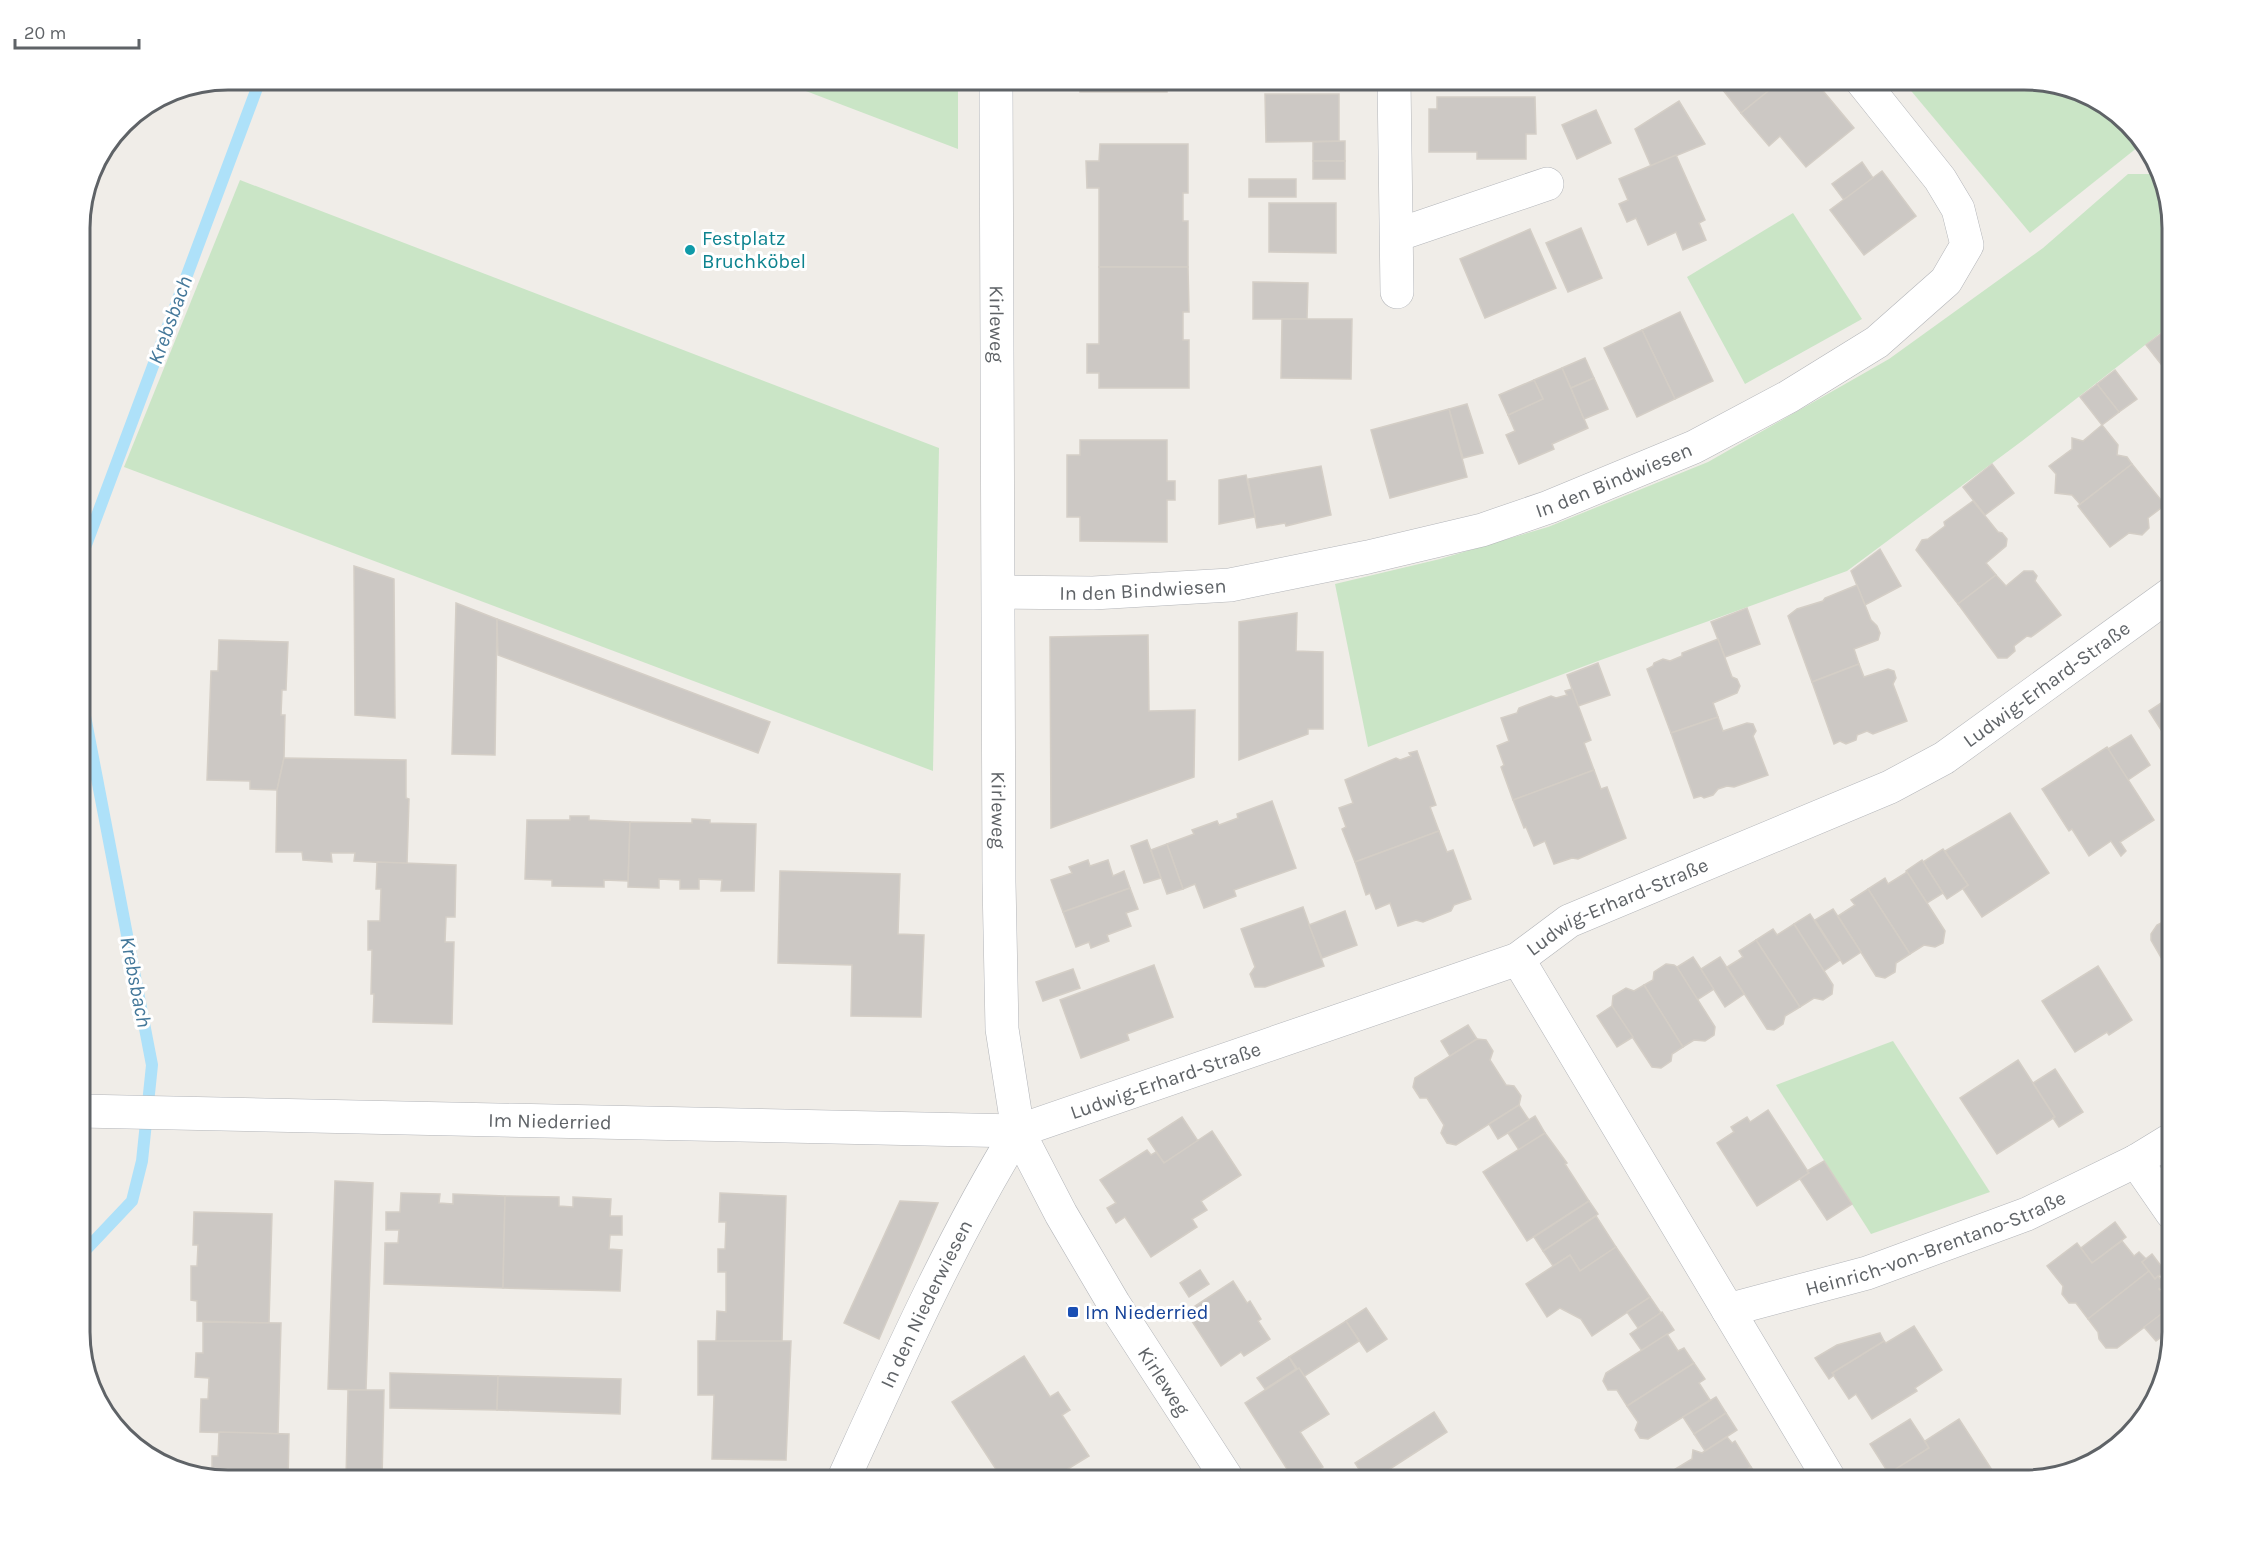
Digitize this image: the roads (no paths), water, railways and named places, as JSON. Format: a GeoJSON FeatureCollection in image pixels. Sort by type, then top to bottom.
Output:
{"type":"FeatureCollection","features":[{"type":"Feature","properties":{"kind":"street","name":"Kirleweg"},"geometry":{"type":"LineString","coordinates":[[996,90],[999,882],[1002,1029],[1018,1131],[1061,1214],[1114,1304],[1222,1470]]}},
{"type":"Feature","properties":{"kind":"street"},"geometry":{"type":"LineString","coordinates":[[1394,90],[1397,292]]}},
{"type":"Feature","properties":{"kind":"street","name":"In den Bindwiesen"},"geometry":{"type":"LineString","coordinates":[[999,592],[1093,593],[1230,585],[1368,557],[1482,530],[1549,507],[1694,447],[1788,397],[1877,342],[1946,281],[1967,245],[1958,209],[1940,179],[1869,90]]}},
{"type":"Feature","properties":{"kind":"street"},"geometry":{"type":"LineString","coordinates":[[1396,235],[1547,184]]}},
{"type":"Feature","properties":{"kind":"street","name":"Ludwig-Erhard-Straße"},"geometry":{"type":"LineString","coordinates":[[1018,1131],[1518,959],[1569,921],[1890,787],[1935,762],[2162,601]]}},
{"type":"Feature","properties":{"kind":"street"},"geometry":{"type":"LineString","coordinates":[[1518,959],[1824,1470]]}},
{"type":"Feature","properties":{"kind":"street","name":"Im Niederried"},"geometry":{"type":"LineString","coordinates":[[90,1111],[1018,1131]]}},
{"type":"Feature","properties":{"kind":"street","name":"In den Niederwiesen"},"geometry":{"type":"LineString","coordinates":[[848,1470],[906,1344],[980,1195],[1018,1131]]}},
{"type":"Feature","properties":{"kind":"street","name":"Heinrich-von-Brentano-Straße"},"geometry":{"type":"LineString","coordinates":[[1728,1310],[1867,1273],[2027,1214],[2136,1161],[2162,1145]]}},
{"type":"Feature","properties":{"kind":"street"},"geometry":{"type":"LineString","coordinates":[[2136,1161],[2162,1199]]}},
{"type":"Feature","properties":{"kind":"waterway","name":"Krebsbach"},"geometry":{"type":"LineString","coordinates":[[90,534],[256,90]]}},
{"type":"Feature","properties":{"kind":"waterway","name":"Krebsbach"},"geometry":{"type":"LineString","coordinates":[[90,742],[152,1065],[142,1161],[132,1201],[90,1245]]}},
{"type":"Feature","properties":{"kind":"place","name":"Festplatz Bruchköbel"},"geometry":{"type":"Point","coordinates":[690,250]}},
{"type":"Feature","properties":{"kind":"place","name":"Im Niederried"},"geometry":{"type":"Point","coordinates":[1073,1312]}}]}
